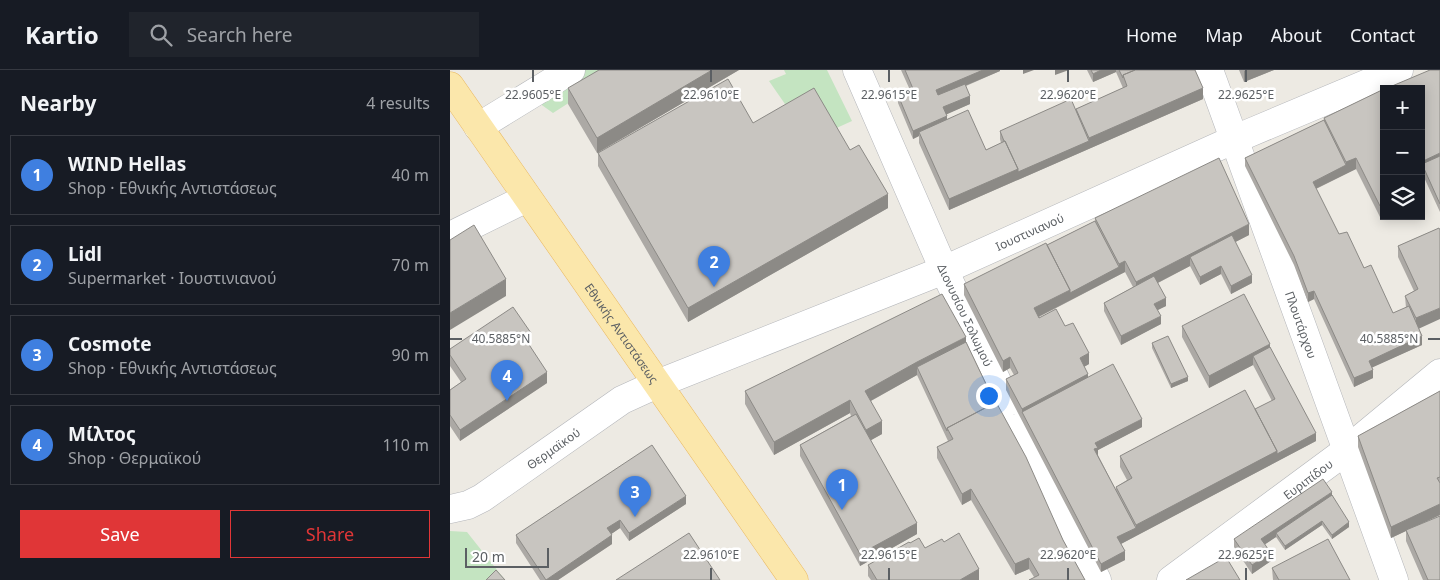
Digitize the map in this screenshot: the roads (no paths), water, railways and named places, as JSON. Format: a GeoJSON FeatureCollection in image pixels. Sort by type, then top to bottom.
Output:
{"type":"FeatureCollection","features":[{"type":"Feature","properties":{"kind":"main road","name":"Εθνικής Αντιστάσεως"},"geometry":{"type":"LineString","coordinates":[[450,86],[794,580]]}},
{"type":"Feature","properties":{"kind":"street"},"geometry":{"type":"LineString","coordinates":[[478,127],[570,70]]}},
{"type":"Feature","properties":{"kind":"street","name":"Διονυσίου Σολωμού"},"geometry":{"type":"LineString","coordinates":[[857,70],[944,270],[1013,415],[1097,580]]}},
{"type":"Feature","properties":{"kind":"street","name":"Πλουτάρχου"},"geometry":{"type":"LineString","coordinates":[[1209,70],[1394,580]]}},
{"type":"Feature","properties":{"kind":"street","name":"Ιουστινιανού"},"geometry":{"type":"LineString","coordinates":[[657,384],[944,270],[1235,139],[1399,70]]}},
{"type":"Feature","properties":{"kind":"street"},"geometry":{"type":"LineString","coordinates":[[450,236],[527,198]]}},
{"type":"Feature","properties":{"kind":"street","name":"Ευριπίδου"},"geometry":{"type":"LineString","coordinates":[[1171,580],[1347,450],[1440,373]]}},
{"type":"Feature","properties":{"kind":"street","name":"Θερμαϊκού"},"geometry":{"type":"LineString","coordinates":[[450,509],[468,505],[482,498],[622,400],[657,384]]}},
{"type":"Feature","properties":{"kind":"place","name":"Lidl"},"geometry":{"type":"Point","coordinates":[714,287]}},
{"type":"Feature","properties":{"kind":"place","name":"Μίλτος"},"geometry":{"type":"Point","coordinates":[507,401]}},
{"type":"Feature","properties":{"kind":"place","name":"WIND Hellas"},"geometry":{"type":"Point","coordinates":[842,510]}},
{"type":"Feature","properties":{"kind":"place","name":"Cosmote"},"geometry":{"type":"Point","coordinates":[635,517]}}]}
